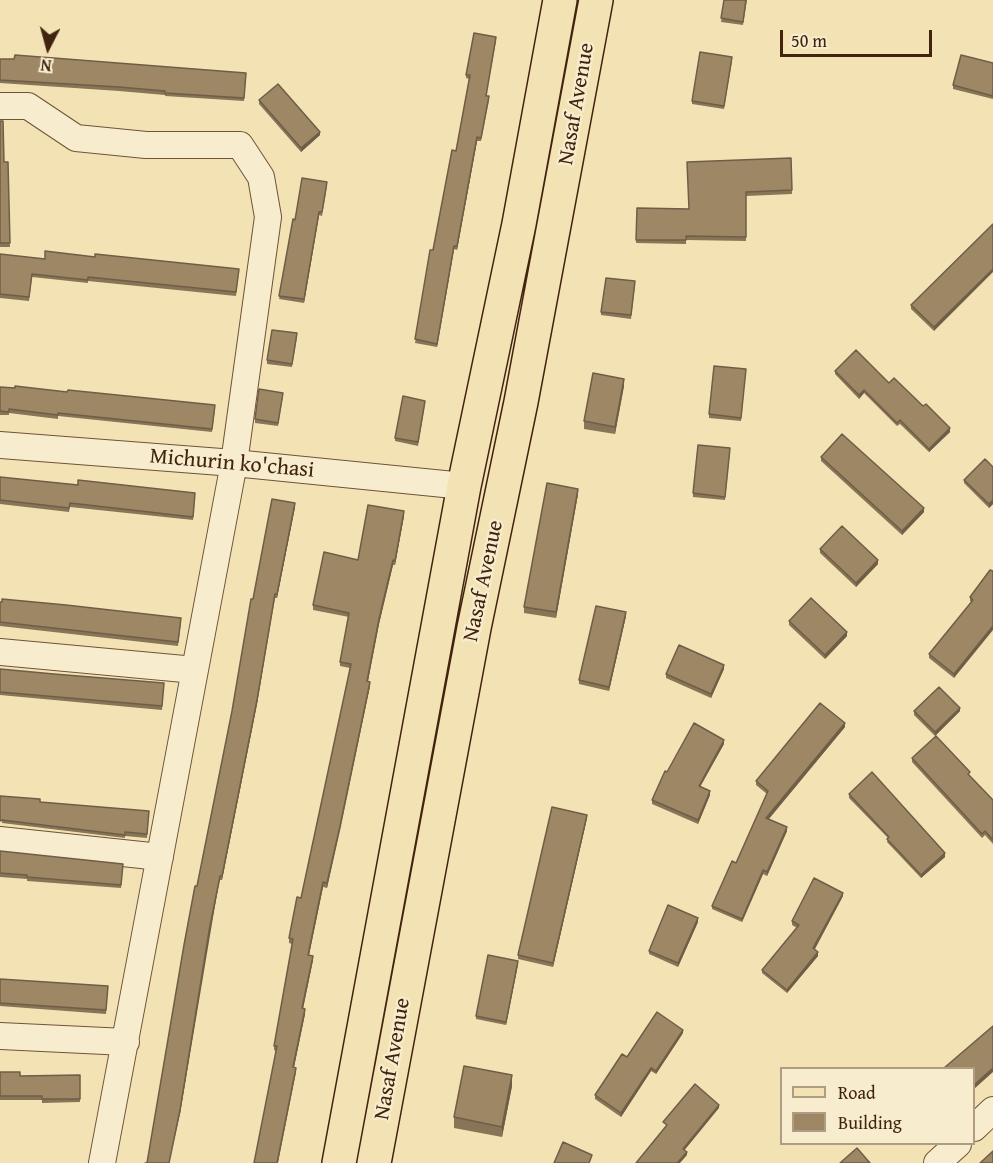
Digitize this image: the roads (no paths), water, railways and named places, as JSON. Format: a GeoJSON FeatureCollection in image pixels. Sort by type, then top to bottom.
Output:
{"type":"FeatureCollection","features":[{"type":"Feature","properties":{"kind":"main road","name":"Nasaf Avenue"},"geometry":{"type":"LineString","coordinates":[[339,1163],[464,486],[519,224],[560,0]]}},
{"type":"Feature","properties":{"kind":"main road","name":"Nasaf Avenue"},"geometry":{"type":"LineString","coordinates":[[374,1163],[472,640],[524,390],[596,0]]}},
{"type":"Feature","properties":{"kind":"street"},"geometry":{"type":"LineString","coordinates":[[0,106],[28,106],[76,138],[146,145],[240,145],[261,177],[268,217],[234,463],[102,1163]]}},
{"type":"Feature","properties":{"kind":"street","name":"Michurin ko'chasi"},"geometry":{"type":"LineString","coordinates":[[0,445],[234,463],[464,486]]}},
{"type":"Feature","properties":{"kind":"street"},"geometry":{"type":"LineString","coordinates":[[0,652],[195,670]]}},
{"type":"Feature","properties":{"kind":"street"},"geometry":{"type":"LineString","coordinates":[[0,840],[160,857]]}},
{"type":"Feature","properties":{"kind":"street"},"geometry":{"type":"LineString","coordinates":[[0,1036],[126,1042]]}},
{"type":"Feature","properties":{"kind":"street"},"geometry":{"type":"LineString","coordinates":[[975,1127],[993,1110]]}},
{"type":"Feature","properties":{"kind":"street"},"geometry":{"type":"LineString","coordinates":[[937,1163],[956,1145]]}}]}
